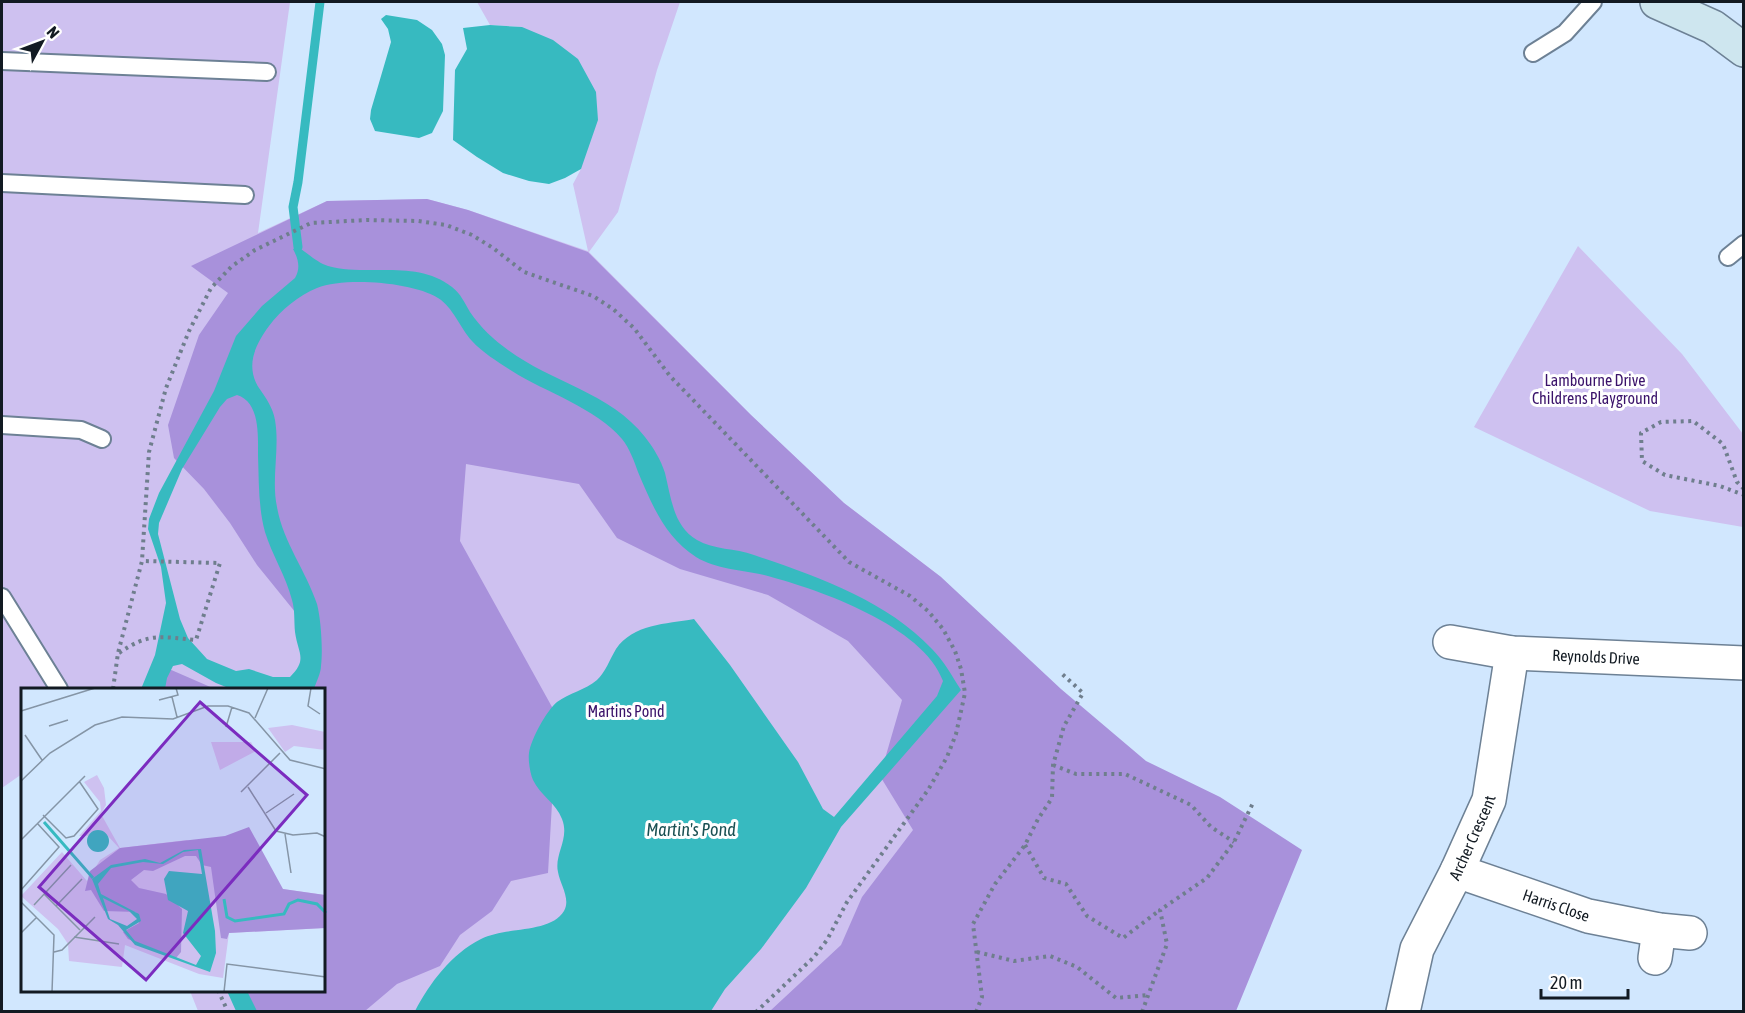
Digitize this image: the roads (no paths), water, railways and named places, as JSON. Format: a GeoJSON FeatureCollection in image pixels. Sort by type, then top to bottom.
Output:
{"type":"FeatureCollection","features":[{"type":"Feature","properties":{"kind":"street"},"geometry":{"type":"LineString","coordinates":[[1657,2],[1713,27],[1743,50]]}},
{"type":"Feature","properties":{"kind":"street","name":"Reynolds Drive"},"geometry":{"type":"LineString","coordinates":[[1450,642],[1512,653],[1743,663]]}},
{"type":"Feature","properties":{"kind":"street","name":"Archer Crescent"},"geometry":{"type":"LineString","coordinates":[[1403,1011],[1417,950],[1490,800],[1512,653]]}},
{"type":"Feature","properties":{"kind":"street","name":"Harris Close"},"geometry":{"type":"LineString","coordinates":[[1457,871],[1588,916],[1668,940]]}},
{"type":"Feature","properties":{"kind":"lane"},"geometry":{"type":"LineString","coordinates":[[1533,53],[1565,33],[1593,2]]}},
{"type":"Feature","properties":{"kind":"lane"},"geometry":{"type":"LineString","coordinates":[[2,61],[267,72]]}},
{"type":"Feature","properties":{"kind":"lane"},"geometry":{"type":"LineString","coordinates":[[2,183],[245,195]]}},
{"type":"Feature","properties":{"kind":"lane"},"geometry":{"type":"LineString","coordinates":[[1728,257],[1743,244]]}},
{"type":"Feature","properties":{"kind":"lane"},"geometry":{"type":"LineString","coordinates":[[2,425],[81,430],[102,439]]}},
{"type":"Feature","properties":{"kind":"lane"},"geometry":{"type":"LineString","coordinates":[[2,597],[59,688]]}},
{"type":"Feature","properties":{"kind":"water"},"geometry":{"type":"Polygon","coordinates":[[[386,15],[417,20],[432,30],[442,44],[445,55],[443,111],[432,133],[419,138],[375,131],[370,119],[391,42],[388,29],[381,19],[386,15]]]}},
{"type":"Feature","properties":{"kind":"water"},"geometry":{"type":"Polygon","coordinates":[[[490,25],[522,27],[553,40],[578,59],[596,92],[598,120],[581,169],[565,178],[549,184],[503,173],[453,140],[455,70],[467,49],[463,28],[490,25]]]}},
{"type":"Feature","properties":{"kind":"water","name":"Martin's Pond"},"geometry":{"type":"Polygon","coordinates":[[[298,247],[328,266],[343,269],[423,273],[452,287],[460,295],[478,323],[503,346],[525,361],[615,409],[631,422],[648,441],[659,459],[665,473],[674,510],[689,534],[710,546],[747,553],[802,572],[872,603],[914,632],[932,649],[961,690],[841,827],[806,888],[761,949],[725,989],[711,1011],[415,1011],[442,970],[470,945],[491,935],[538,927],[549,923],[564,911],[566,897],[557,865],[564,826],[556,808],[533,780],[529,763],[533,740],[549,711],[557,702],[597,680],[616,649],[631,634],[651,626],[694,619],[730,665],[798,762],[823,809],[834,817],[937,696],[943,681],[932,661],[915,643],[893,627],[867,613],[790,582],[722,567],[696,557],[685,549],[668,530],[649,496],[627,447],[611,428],[584,409],[525,379],[486,353],[472,341],[448,307],[438,298],[412,288],[361,282],[317,288],[291,304],[264,333],[256,348],[252,364],[255,380],[271,407],[275,420],[277,442],[275,496],[280,520],[317,604],[322,659],[314,688],[228,688],[182,664],[173,666],[165,688],[141,688],[155,655],[166,603],[161,567],[148,529],[149,519],[159,493],[214,391],[236,336],[262,306],[295,278],[298,271],[293,249],[298,247]],[[237,395],[227,399],[220,407],[182,469],[159,523],[158,534],[180,619],[188,638],[207,659],[236,671],[249,669],[273,677],[290,677],[296,671],[300,661],[294,608],[265,532],[260,503],[256,420],[250,405],[237,395]]]}},
{"type":"Feature","properties":{"kind":"water"},"geometry":{"type":"Polygon","coordinates":[[[227,992],[248,992],[257,1011],[236,1011],[227,992]]]}},
{"type":"Feature","properties":{"kind":"waterway"},"geometry":{"type":"LineString","coordinates":[[298,247],[293,207],[320,2]]}},
{"type":"Feature","properties":{"kind":"park label","name":"Lambourne Drive Childrens Playground"},"geometry":{"type":"Point","coordinates":[1595,389]}},
{"type":"Feature","properties":{"kind":"park label","name":"Martins Pond"},"geometry":{"type":"Point","coordinates":[626,711]}}]}
